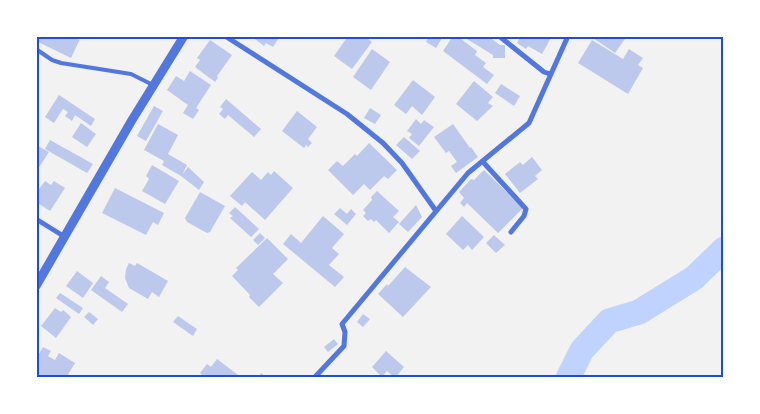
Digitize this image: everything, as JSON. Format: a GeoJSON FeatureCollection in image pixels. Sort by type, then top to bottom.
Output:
{"type":"FeatureCollection","features":[{"type":"Feature","properties":{"kind":"street"},"geometry":{"type":"LineString","coordinates":[[36,286],[101,172],[184,36]]}},
{"type":"Feature","properties":{"kind":"street"},"geometry":{"type":"LineString","coordinates":[[225,36],[346,114],[383,143],[402,163],[436,211]]}},
{"type":"Feature","properties":{"kind":"street"},"geometry":{"type":"LineString","coordinates":[[499,36],[544,72],[550,74]]}},
{"type":"Feature","properties":{"kind":"street"},"geometry":{"type":"LineString","coordinates":[[314,378],[344,346],[345,332],[342,324],[468,173],[529,123],[568,36]]}},
{"type":"Feature","properties":{"kind":"street"},"geometry":{"type":"LineString","coordinates":[[483,162],[526,209],[524,216],[511,232]]}},
{"type":"Feature","properties":{"kind":"street"},"geometry":{"type":"LineString","coordinates":[[36,219],[65,237]]}},
{"type":"Feature","properties":{"kind":"lane"},"geometry":{"type":"LineString","coordinates":[[36,49],[52,60],[61,63],[130,74],[153,85]]}},
{"type":"Feature","properties":{"kind":"building"},"geometry":{"type":"Polygon","coordinates":[[[36,36],[80,36],[78,40],[80,39],[71,58],[36,41],[36,36]]]}},
{"type":"Feature","properties":{"kind":"building"},"geometry":{"type":"Polygon","coordinates":[[[251,36],[280,36],[273,47],[266,43],[264,46],[251,36]]]}},
{"type":"Feature","properties":{"kind":"building"},"geometry":{"type":"Polygon","coordinates":[[[348,36],[364,36],[372,42],[352,69],[334,56],[348,36]]]}},
{"type":"Feature","properties":{"kind":"building"},"geometry":{"type":"Polygon","coordinates":[[[429,36],[439,36],[442,38],[436,48],[426,42],[429,36]]]}},
{"type":"Feature","properties":{"kind":"building"},"geometry":{"type":"Polygon","coordinates":[[[453,36],[457,36],[477,51],[475,55],[486,63],[483,67],[494,75],[487,84],[443,51],[453,36]]]}},
{"type":"Feature","properties":{"kind":"building"},"geometry":{"type":"Polygon","coordinates":[[[462,36],[488,36],[500,45],[505,45],[505,58],[493,58],[493,55],[462,36]]]}},
{"type":"Feature","properties":{"kind":"building"},"geometry":{"type":"Polygon","coordinates":[[[521,36],[552,36],[542,54],[528,46],[526,49],[517,43],[521,36]]]}},
{"type":"Feature","properties":{"kind":"building"},"geometry":{"type":"Polygon","coordinates":[[[594,36],[627,36],[615,53],[593,38],[594,36]]]}},
{"type":"Feature","properties":{"kind":"building"},"geometry":{"type":"Polygon","coordinates":[[[210,40],[232,55],[217,76],[218,78],[215,82],[195,67],[200,60],[197,58],[210,40]]]}},
{"type":"Feature","properties":{"kind":"building"},"geometry":{"type":"Polygon","coordinates":[[[592,40],[623,59],[629,49],[643,58],[638,65],[643,68],[628,94],[578,63],[592,40]]]}},
{"type":"Feature","properties":{"kind":"building"},"geometry":{"type":"Polygon","coordinates":[[[372,49],[390,62],[371,90],[353,77],[372,49]]]}},
{"type":"Feature","properties":{"kind":"building"},"geometry":{"type":"Polygon","coordinates":[[[190,71],[211,85],[196,108],[199,110],[193,119],[183,113],[188,105],[167,90],[176,76],[184,81],[190,71]]]}},
{"type":"Feature","properties":{"kind":"building"},"geometry":{"type":"Polygon","coordinates":[[[413,80],[435,97],[422,115],[412,106],[406,114],[394,105],[413,80]]]}},
{"type":"Feature","properties":{"kind":"building"},"geometry":{"type":"Polygon","coordinates":[[[474,81],[493,97],[488,103],[493,106],[477,121],[456,104],[474,81]]]}},
{"type":"Feature","properties":{"kind":"building"},"geometry":{"type":"Polygon","coordinates":[[[501,84],[520,96],[514,106],[495,93],[501,84]]]}},
{"type":"Feature","properties":{"kind":"building"},"geometry":{"type":"Polygon","coordinates":[[[59,95],[95,119],[91,126],[75,115],[72,121],[65,116],[68,112],[63,109],[54,123],[45,117],[59,95]]]}},
{"type":"Feature","properties":{"kind":"building"},"geometry":{"type":"Polygon","coordinates":[[[226,99],[261,129],[254,137],[228,115],[225,119],[219,114],[223,109],[220,107],[226,99]]]}},
{"type":"Feature","properties":{"kind":"building"},"geometry":{"type":"Polygon","coordinates":[[[154,106],[163,111],[146,141],[137,136],[154,106]]]}},
{"type":"Feature","properties":{"kind":"building"},"geometry":{"type":"Polygon","coordinates":[[[370,108],[381,115],[375,124],[364,118],[370,108]]]}},
{"type":"Feature","properties":{"kind":"building"},"geometry":{"type":"Polygon","coordinates":[[[297,111],[317,127],[308,139],[312,143],[304,148],[282,131],[297,111]]]}},
{"type":"Feature","properties":{"kind":"building"},"geometry":{"type":"Polygon","coordinates":[[[416,119],[421,124],[424,120],[434,127],[419,146],[409,138],[412,134],[407,131],[416,119]]]}},
{"type":"Feature","properties":{"kind":"building"},"geometry":{"type":"Polygon","coordinates":[[[81,123],[96,134],[87,147],[72,137],[81,123]]]}},
{"type":"Feature","properties":{"kind":"building"},"geometry":{"type":"Polygon","coordinates":[[[158,124],[178,135],[168,154],[187,165],[182,175],[188,167],[204,182],[199,190],[181,176],[162,165],[164,161],[144,150],[158,124]]]}},
{"type":"Feature","properties":{"kind":"building"},"geometry":{"type":"Polygon","coordinates":[[[453,124],[478,157],[456,173],[451,166],[457,162],[449,151],[446,153],[434,137],[453,124]]]}},
{"type":"Feature","properties":{"kind":"building"},"geometry":{"type":"Polygon","coordinates":[[[404,137],[420,151],[412,159],[396,145],[404,137]]]}},
{"type":"Feature","properties":{"kind":"building"},"geometry":{"type":"Polygon","coordinates":[[[50,140],[93,164],[87,173],[45,149],[50,140]]]}},
{"type":"Feature","properties":{"kind":"building"},"geometry":{"type":"Polygon","coordinates":[[[369,143],[397,170],[388,179],[384,176],[370,190],[364,184],[353,195],[328,170],[337,161],[343,166],[355,154],[357,156],[369,143]]]}},
{"type":"Feature","properties":{"kind":"building"},"geometry":{"type":"Polygon","coordinates":[[[36,145],[49,152],[36,172],[36,145]]]}},
{"type":"Feature","properties":{"kind":"building"},"geometry":{"type":"Polygon","coordinates":[[[532,157],[542,170],[535,176],[538,179],[520,193],[505,174],[520,162],[523,165],[532,157]]]}},
{"type":"Feature","properties":{"kind":"building"},"geometry":{"type":"Polygon","coordinates":[[[152,165],[179,181],[165,204],[142,191],[149,179],[146,176],[152,165]]]}},
{"type":"Feature","properties":{"kind":"building"},"geometry":{"type":"Polygon","coordinates":[[[484,170],[523,208],[498,233],[467,203],[464,207],[460,203],[464,198],[459,192],[471,179],[474,180],[484,170]]]}},
{"type":"Feature","properties":{"kind":"building"},"geometry":{"type":"Polygon","coordinates":[[[274,171],[293,188],[265,220],[245,202],[242,206],[230,196],[252,172],[261,180],[268,172],[271,175],[274,171]]]}},
{"type":"Feature","properties":{"kind":"building"},"geometry":{"type":"Polygon","coordinates":[[[45,181],[51,185],[54,181],[65,188],[50,211],[36,202],[36,193],[45,181]]]}},
{"type":"Feature","properties":{"kind":"building"},"geometry":{"type":"Polygon","coordinates":[[[115,188],[164,213],[158,225],[153,222],[146,235],[102,213],[115,188]]]}},
{"type":"Feature","properties":{"kind":"building"},"geometry":{"type":"Polygon","coordinates":[[[377,191],[399,211],[393,217],[399,222],[389,233],[376,220],[374,222],[371,219],[368,221],[363,216],[366,213],[363,210],[377,191]]]}},
{"type":"Feature","properties":{"kind":"building"},"geometry":{"type":"Polygon","coordinates":[[[200,192],[225,206],[210,232],[207,233],[187,222],[185,218],[200,192]]]}},
{"type":"Feature","properties":{"kind":"building"},"geometry":{"type":"Polygon","coordinates":[[[416,205],[422,217],[408,232],[399,224],[416,205]]]}},
{"type":"Feature","properties":{"kind":"building"},"geometry":{"type":"Polygon","coordinates":[[[235,207],[259,229],[251,237],[230,218],[233,216],[229,213],[235,207]]]}},
{"type":"Feature","properties":{"kind":"building"},"geometry":{"type":"Polygon","coordinates":[[[340,208],[347,214],[351,209],[356,214],[347,225],[334,214],[340,208]]]}},
{"type":"Feature","properties":{"kind":"building"},"geometry":{"type":"Polygon","coordinates":[[[323,216],[344,234],[332,248],[339,254],[329,265],[344,277],[335,287],[283,244],[291,234],[301,243],[323,216]]]}},
{"type":"Feature","properties":{"kind":"building"},"geometry":{"type":"Polygon","coordinates":[[[462,216],[484,237],[472,250],[468,245],[463,250],[446,234],[462,216]]]}},
{"type":"Feature","properties":{"kind":"building"},"geometry":{"type":"Polygon","coordinates":[[[260,233],[265,238],[258,245],[253,240],[260,233]]]}},
{"type":"Feature","properties":{"kind":"building"},"geometry":{"type":"Polygon","coordinates":[[[494,235],[505,245],[496,253],[486,243],[494,235]]]}},
{"type":"Feature","properties":{"kind":"building"},"geometry":{"type":"Polygon","coordinates":[[[267,238],[288,259],[273,274],[283,283],[259,307],[232,276],[238,270],[236,268],[267,238]]]}},
{"type":"Feature","properties":{"kind":"building"},"geometry":{"type":"Polygon","coordinates":[[[129,263],[135,266],[137,263],[168,281],[159,297],[152,292],[148,299],[129,288],[125,278],[129,263]]]}},
{"type":"Feature","properties":{"kind":"building"},"geometry":{"type":"Polygon","coordinates":[[[405,267],[431,287],[403,317],[378,294],[405,267]]]}},
{"type":"Feature","properties":{"kind":"building"},"geometry":{"type":"Polygon","coordinates":[[[77,271],[93,283],[83,298],[66,286],[77,271]]]}},
{"type":"Feature","properties":{"kind":"building"},"geometry":{"type":"Polygon","coordinates":[[[101,276],[109,282],[105,288],[128,304],[122,312],[91,290],[101,276]]]}},
{"type":"Feature","properties":{"kind":"building"},"geometry":{"type":"Polygon","coordinates":[[[60,293],[83,308],[79,314],[56,298],[60,293]]]}},
{"type":"Feature","properties":{"kind":"building"},"geometry":{"type":"Polygon","coordinates":[[[55,308],[61,312],[63,310],[71,317],[56,338],[41,326],[55,308]]]}},
{"type":"Feature","properties":{"kind":"building"},"geometry":{"type":"Polygon","coordinates":[[[89,312],[98,319],[93,325],[84,317],[89,312]]]}},
{"type":"Feature","properties":{"kind":"building"},"geometry":{"type":"Polygon","coordinates":[[[363,314],[370,319],[363,327],[357,322],[363,314]]]}},
{"type":"Feature","properties":{"kind":"building"},"geometry":{"type":"Polygon","coordinates":[[[178,316],[197,329],[193,336],[173,322],[178,316]]]}},
{"type":"Feature","properties":{"kind":"building"},"geometry":{"type":"Polygon","coordinates":[[[334,339],[338,344],[328,352],[324,347],[334,339]]]}},
{"type":"Feature","properties":{"kind":"building"},"geometry":{"type":"Polygon","coordinates":[[[43,347],[51,351],[48,356],[55,360],[59,353],[75,363],[66,378],[36,378],[36,359],[43,347]]]}},
{"type":"Feature","properties":{"kind":"building"},"geometry":{"type":"Polygon","coordinates":[[[386,351],[404,367],[395,378],[387,371],[382,377],[372,367],[386,351]]]}},
{"type":"Feature","properties":{"kind":"building"},"geometry":{"type":"Polygon","coordinates":[[[217,359],[242,378],[205,378],[200,373],[207,364],[211,367],[217,359]]]}},
{"type":"Feature","properties":{"kind":"building"},"geometry":{"type":"Polygon","coordinates":[[[261,373],[268,378],[258,378],[261,373]]]}},
{"type":"Feature","properties":{"kind":"waterway"},"geometry":{"type":"LineString","coordinates":[[568,378],[582,350],[609,321],[639,312],[694,278],[724,249]]}}]}
